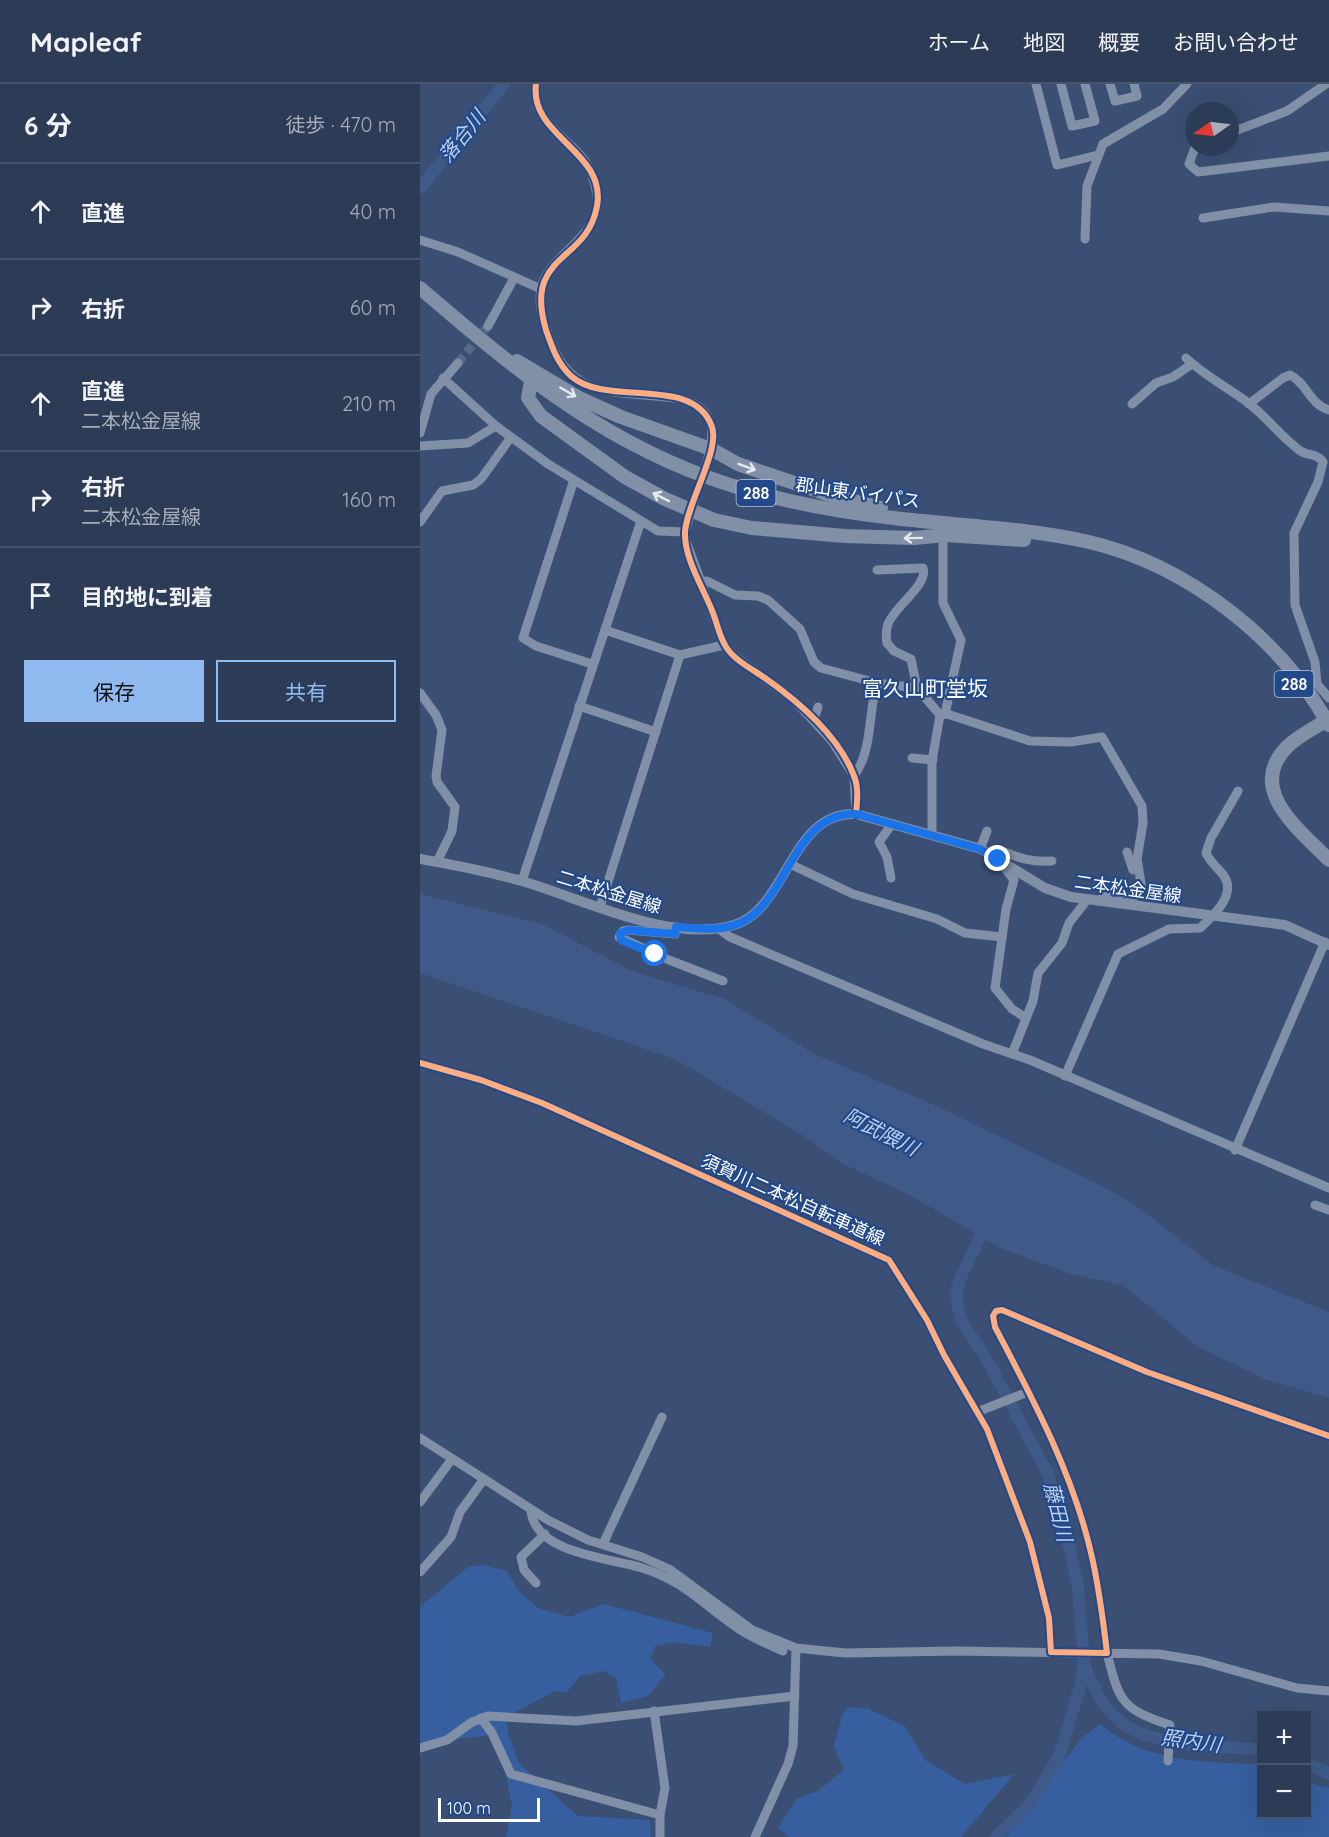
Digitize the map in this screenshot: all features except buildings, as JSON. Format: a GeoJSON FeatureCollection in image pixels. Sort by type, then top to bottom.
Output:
{"type":"FeatureCollection","features":[{"type":"Feature","properties":{"kind":"highway","name":"郡山東バイパス"},"geometry":{"type":"LineString","coordinates":[[420,288],[531,381],[596,424],[630,443],[707,477],[782,501],[876,516],[1077,539],[1118,551],[1171,574],[1211,598],[1255,633],[1291,671],[1326,723],[1329,737]]}},
{"type":"Feature","properties":{"kind":"highway"},"geometry":{"type":"LineString","coordinates":[[478,337],[580,399],[658,432],[711,449],[738,464],[866,506],[1012,524],[1054,535]]}},
{"type":"Feature","properties":{"kind":"highway"},"geometry":{"type":"LineString","coordinates":[[531,381],[528,398],[541,416],[625,477],[692,504],[714,520],[752,528],[845,536],[903,538],[946,535],[1077,539]]}},
{"type":"Feature","properties":{"kind":"highway"},"geometry":{"type":"LineString","coordinates":[[1326,723],[1293,741],[1283,752],[1274,771],[1273,786],[1276,801],[1285,816],[1329,860]]}},
{"type":"Feature","properties":{"kind":"main road","name":"二本松金屋線"},"geometry":{"type":"LineString","coordinates":[[420,859],[522,881],[600,907],[676,927],[719,929],[739,924],[755,914],[819,825],[837,816],[856,814],[989,854],[1045,888],[1093,900],[1285,925],[1327,944]]}},
{"type":"Feature","properties":{"kind":"street"},"geometry":{"type":"LineString","coordinates":[[537,84],[535,93],[542,114],[552,129],[585,160],[592,173],[598,200],[591,222],[582,237],[549,272],[541,289],[542,313],[556,358],[581,383],[600,389],[690,401],[703,412],[712,427],[714,441],[706,465]]}},
{"type":"Feature","properties":{"kind":"street"},"geometry":{"type":"LineString","coordinates":[[1036,84],[1057,165],[1098,155]]}},
{"type":"Feature","properties":{"kind":"street"},"geometry":{"type":"LineString","coordinates":[[1061,84],[1072,126],[1095,121],[1085,84]]}},
{"type":"Feature","properties":{"kind":"street"},"geometry":{"type":"LineString","coordinates":[[1110,84],[1115,101],[1137,96],[1134,84]]}},
{"type":"Feature","properties":{"kind":"street"},"geometry":{"type":"LineString","coordinates":[[1085,239],[1087,186],[1098,155],[1106,141],[1129,131],[1163,109],[1187,84]]}},
{"type":"Feature","properties":{"kind":"street"},"geometry":{"type":"LineString","coordinates":[[1308,84],[1311,96]]}},
{"type":"Feature","properties":{"kind":"street"},"geometry":{"type":"LineString","coordinates":[[1239,130],[1287,111],[1326,84]]}},
{"type":"Feature","properties":{"kind":"street"},"geometry":{"type":"LineString","coordinates":[[1192,156],[1189,164],[1198,172],[1329,156]]}},
{"type":"Feature","properties":{"kind":"street"},"geometry":{"type":"LineString","coordinates":[[1203,218],[1274,207],[1329,211]]}},
{"type":"Feature","properties":{"kind":"street"},"geometry":{"type":"LineString","coordinates":[[420,240],[458,252],[541,289]]}},
{"type":"Feature","properties":{"kind":"street"},"geometry":{"type":"LineString","coordinates":[[488,326],[514,278]]}},
{"type":"Feature","properties":{"kind":"street"},"geometry":{"type":"LineString","coordinates":[[1132,404],[1156,382],[1173,377],[1189,361],[1249,404],[1277,427],[1298,449],[1305,454],[1318,456],[1323,462],[1318,482],[1294,533],[1295,605],[1315,662],[1317,684],[1329,698]]}},
{"type":"Feature","properties":{"kind":"street"},"geometry":{"type":"LineString","coordinates":[[420,433],[431,394],[458,363]]}},
{"type":"Feature","properties":{"kind":"street"},"geometry":{"type":"LineString","coordinates":[[1249,404],[1290,375],[1318,406],[1329,410]]}},
{"type":"Feature","properties":{"kind":"street"},"geometry":{"type":"LineString","coordinates":[[443,378],[496,426],[574,480],[662,532],[685,532]]}},
{"type":"Feature","properties":{"kind":"street"},"geometry":{"type":"LineString","coordinates":[[420,446],[468,443],[496,426]]}},
{"type":"Feature","properties":{"kind":"street"},"geometry":{"type":"LineString","coordinates":[[420,522],[442,491],[473,484],[481,479],[511,437]]}},
{"type":"Feature","properties":{"kind":"street"},"geometry":{"type":"LineString","coordinates":[[574,480],[523,638],[537,646],[592,664]]}},
{"type":"Feature","properties":{"kind":"street"},"geometry":{"type":"LineString","coordinates":[[692,504],[685,532],[688,551],[724,645],[734,656],[793,699],[814,720],[854,776]]}},
{"type":"Feature","properties":{"kind":"street"},"geometry":{"type":"LineString","coordinates":[[522,881],[641,521]]}},
{"type":"Feature","properties":{"kind":"street"},"geometry":{"type":"LineString","coordinates":[[932,835],[933,760],[961,640],[943,603],[943,544]]}},
{"type":"Feature","properties":{"kind":"street"},"geometry":{"type":"LineString","coordinates":[[877,570],[923,568],[925,571],[924,579],[891,617],[887,626],[887,643],[894,651],[910,659],[917,688],[942,714],[993,727],[1030,741],[1071,742],[1102,737],[1142,806],[1143,823],[1137,859],[1140,882]]}},
{"type":"Feature","properties":{"kind":"street"},"geometry":{"type":"LineString","coordinates":[[700,582],[707,582],[729,594],[758,596],[768,600],[800,629],[818,667],[877,683],[917,688]]}},
{"type":"Feature","properties":{"kind":"street"},"geometry":{"type":"LineString","coordinates":[[605,630],[680,655],[724,645]]}},
{"type":"Feature","properties":{"kind":"street"},"geometry":{"type":"LineString","coordinates":[[600,907],[680,655]]}},
{"type":"Feature","properties":{"kind":"street"},"geometry":{"type":"LineString","coordinates":[[856,814],[854,776],[864,755],[869,711],[877,683]]}},
{"type":"Feature","properties":{"kind":"street"},"geometry":{"type":"LineString","coordinates":[[420,693],[441,724],[442,736],[437,782],[455,807],[452,831],[437,862]]}},
{"type":"Feature","properties":{"kind":"street"},"geometry":{"type":"LineString","coordinates":[[579,706],[656,732]]}},
{"type":"Feature","properties":{"kind":"street"},"geometry":{"type":"LineString","coordinates":[[814,720],[818,707]]}},
{"type":"Feature","properties":{"kind":"street"},"geometry":{"type":"LineString","coordinates":[[912,758],[933,760]]}},
{"type":"Feature","properties":{"kind":"street"},"geometry":{"type":"LineString","coordinates":[[1065,1076],[1118,954],[1174,927],[1200,928],[1214,916],[1224,897],[1227,884],[1226,878],[1207,857],[1206,850],[1238,790]]}},
{"type":"Feature","properties":{"kind":"street"},"geometry":{"type":"LineString","coordinates":[[891,878],[887,857],[879,842],[892,824]]}},
{"type":"Feature","properties":{"kind":"street"},"geometry":{"type":"LineString","coordinates":[[987,831],[989,854],[1014,880],[1006,909],[995,988],[1012,1009],[1026,1018]]}},
{"type":"Feature","properties":{"kind":"street"},"geometry":{"type":"LineString","coordinates":[[989,854],[999,850],[1018,859],[1038,863],[1052,861]]}},
{"type":"Feature","properties":{"kind":"street"},"geometry":{"type":"LineString","coordinates":[[1012,1054],[1033,1001],[1038,973],[1062,943],[1069,924],[1093,900],[1106,896],[1136,897],[1142,889],[1127,852]]}},
{"type":"Feature","properties":{"kind":"street"},"geometry":{"type":"LineString","coordinates":[[790,864],[845,891],[904,911],[937,919],[965,933],[1002,937]]}},
{"type":"Feature","properties":{"kind":"street"},"geometry":{"type":"LineString","coordinates":[[676,927],[675,934],[629,930],[623,931],[618,937],[723,981]]}},
{"type":"Feature","properties":{"kind":"street"},"geometry":{"type":"LineString","coordinates":[[719,929],[730,937],[1329,1188]]}},
{"type":"Feature","properties":{"kind":"street"},"geometry":{"type":"LineString","coordinates":[[1235,1150],[1327,944]]}},
{"type":"Feature","properties":{"kind":"street"},"geometry":{"type":"LineString","coordinates":[[1329,1205],[1315,1205],[1329,1210]]}},
{"type":"Feature","properties":{"kind":"street"},"geometry":{"type":"LineString","coordinates":[[979,1411],[1026,1393]]}},
{"type":"Feature","properties":{"kind":"street"},"geometry":{"type":"LineString","coordinates":[[603,1544],[662,1417]]}},
{"type":"Feature","properties":{"kind":"street"},"geometry":{"type":"LineString","coordinates":[[420,1438],[531,1510],[567,1530],[669,1569],[752,1630],[796,1648],[845,1653],[1159,1654],[1201,1661],[1297,1688],[1329,1691]]}},
{"type":"Feature","properties":{"kind":"street"},"geometry":{"type":"LineString","coordinates":[[420,1502],[452,1459]]}},
{"type":"Feature","properties":{"kind":"street"},"geometry":{"type":"LineString","coordinates":[[420,1572],[451,1537],[460,1512],[484,1479]]}},
{"type":"Feature","properties":{"kind":"street"},"geometry":{"type":"LineString","coordinates":[[531,1510],[534,1522],[564,1549],[616,1560],[677,1581],[743,1632],[783,1651]]}},
{"type":"Feature","properties":{"kind":"street"},"geometry":{"type":"LineString","coordinates":[[536,1583],[524,1570],[521,1557],[545,1534]]}},
{"type":"Feature","properties":{"kind":"street"},"geometry":{"type":"LineString","coordinates":[[755,1837],[788,1764],[795,1730],[796,1648]]}},
{"type":"Feature","properties":{"kind":"street"},"geometry":{"type":"LineString","coordinates":[[1105,1653],[1121,1698],[1142,1716],[1170,1725],[1168,1761]]}},
{"type":"Feature","properties":{"kind":"street"},"geometry":{"type":"LineString","coordinates":[[420,1748],[447,1740],[481,1718],[488,1716],[576,1721],[795,1696]]}},
{"type":"Feature","properties":{"kind":"street"},"geometry":{"type":"LineString","coordinates":[[654,1711],[665,1788],[660,1815],[660,1837]]}},
{"type":"Feature","properties":{"kind":"street"},"geometry":{"type":"LineString","coordinates":[[481,1718],[492,1733],[511,1774],[660,1815]]}},
{"type":"Feature","properties":{"kind":"shaded area"},"geometry":{"type":"Polygon","coordinates":[[[483,1565],[507,1571],[518,1590],[538,1608],[569,1617],[604,1604],[713,1633],[710,1647],[673,1642],[655,1646],[651,1659],[665,1675],[648,1696],[621,1703],[616,1678],[604,1671],[580,1676],[567,1692],[555,1691],[507,1716],[508,1733],[519,1763],[578,1816],[650,1820],[651,1837],[506,1837],[512,1805],[502,1756],[492,1735],[457,1739],[420,1753],[420,1607],[468,1567],[483,1565]]]}},
{"type":"Feature","properties":{"kind":"shaded area"},"geometry":{"type":"Polygon","coordinates":[[[849,1707],[868,1709],[905,1726],[925,1760],[965,1784],[1014,1774],[961,1837],[789,1837],[778,1828],[796,1799],[818,1791],[844,1770],[834,1746],[842,1715],[849,1707]]]}},
{"type":"Feature","properties":{"kind":"shaded area"},"geometry":{"type":"Polygon","coordinates":[[[1100,1724],[1118,1737],[1156,1753],[1197,1761],[1257,1764],[1257,1819],[1311,1819],[1311,1783],[1329,1788],[1329,1837],[1006,1837],[1081,1739],[1100,1724]]]}},
{"type":"Feature","properties":{"kind":"water","name":"阿武隈川"},"geometry":{"type":"Polygon","coordinates":[[[420,894],[542,924],[634,972],[725,999],[814,1054],[932,1104],[1100,1185],[1134,1204],[1214,1266],[1329,1312],[1329,1398],[1265,1379],[1198,1347],[1123,1285],[1071,1274],[1000,1248],[910,1195],[841,1163],[804,1136],[675,1059],[420,973],[420,894]]]}},
{"type":"Feature","properties":{"kind":"waterway","name":"落合川"},"geometry":{"type":"LineString","coordinates":[[420,188],[504,84]]}},
{"type":"Feature","properties":{"kind":"waterway","name":"藤田川"},"geometry":{"type":"LineString","coordinates":[[987,1223],[960,1279],[956,1293],[958,1308],[962,1322],[985,1356],[1048,1474],[1071,1553],[1078,1589],[1084,1663],[1080,1687],[1059,1757],[1030,1804],[996,1837]]}},
{"type":"Feature","properties":{"kind":"waterway","name":"照内川"},"geometry":{"type":"LineString","coordinates":[[1084,1664],[1093,1685],[1114,1716],[1128,1727],[1144,1735],[1184,1744],[1257,1750]]}},
{"type":"Feature","properties":{"kind":"waterway","name":"照内川"},"geometry":{"type":"LineString","coordinates":[[1310,1765],[1329,1774]]}},
{"type":"Feature","properties":{"kind":"tunnel"},"geometry":{"type":"LineString","coordinates":[[458,363],[488,326]]}},
{"type":"Feature","properties":{"kind":"tunnel"},"geometry":{"type":"LineString","coordinates":[[695,498],[704,472]]}},
{"type":"Feature","properties":{"kind":"cycle path"},"geometry":{"type":"LineString","coordinates":[[536,84],[537,102],[544,118],[591,171],[597,187],[597,206],[591,225],[582,239],[549,272],[543,286],[541,305],[553,349],[566,371],[587,385],[606,390],[669,396],[687,401],[702,411],[712,427],[713,437],[708,463],[687,520],[685,532],[691,563],[728,650],[804,709],[839,747],[856,781],[856,814]]}},
{"type":"Feature","properties":{"kind":"cycle path","name":"須賀川二本松自転車道線"},"geometry":{"type":"LineString","coordinates":[[420,1063],[481,1080],[542,1103],[889,1260],[927,1320],[944,1355],[987,1429],[1030,1542],[1049,1618],[1051,1652],[1107,1653],[1099,1590],[1074,1494],[1037,1409],[995,1327],[993,1316],[996,1311],[1002,1310],[1147,1372],[1329,1436]]}},
{"type":"Feature","properties":{"kind":"district","name":"富久山町堂坂"},"geometry":{"type":"Point","coordinates":[925,689]}},
{"type":"Feature","properties":{"kind":"route"},"geometry":{"type":"LineString","coordinates":[[655,954],[640,945],[621,940],[618,937],[620,933],[629,930],[675,934],[676,927],[719,929],[745,921],[764,903],[814,830],[837,816],[856,814],[980,849],[998,859]]}}]}
